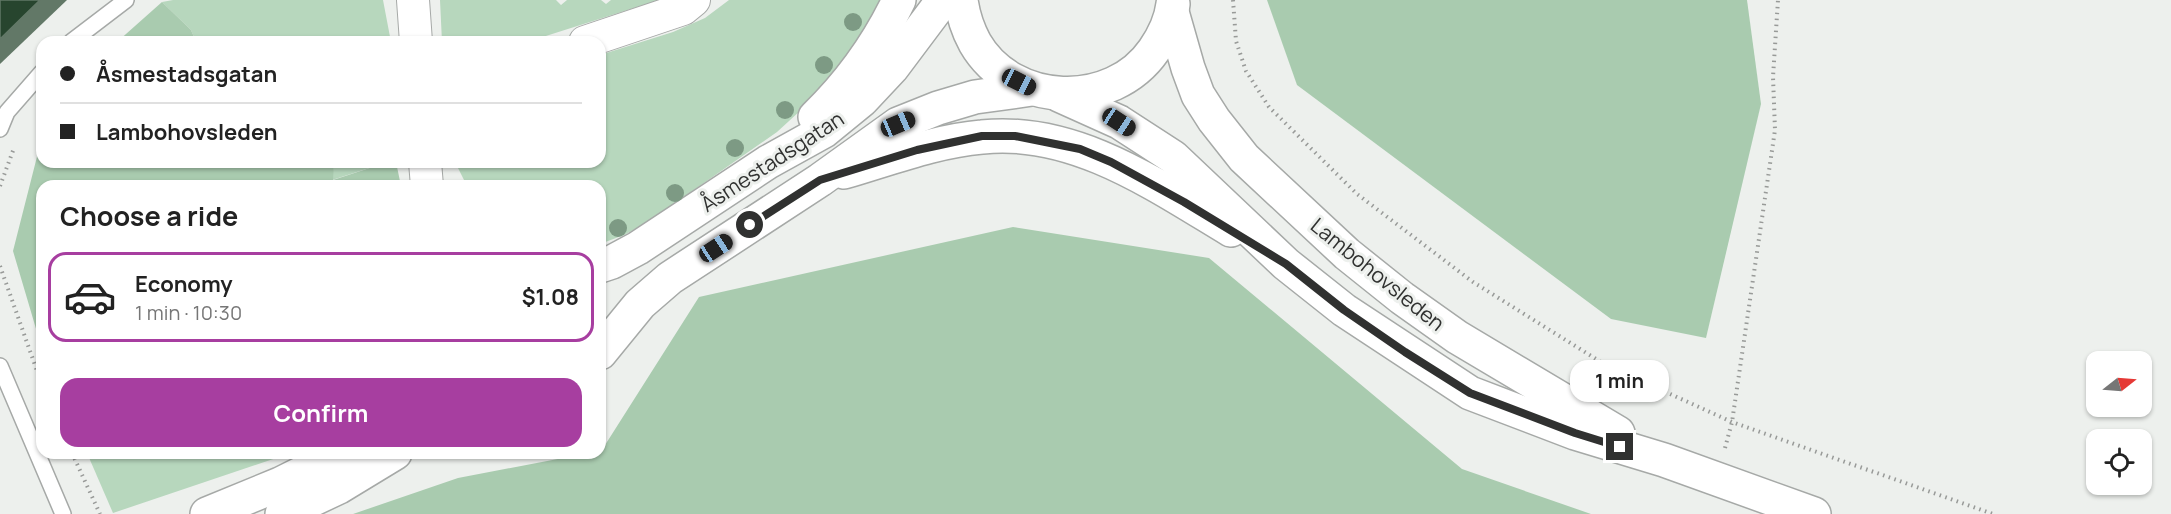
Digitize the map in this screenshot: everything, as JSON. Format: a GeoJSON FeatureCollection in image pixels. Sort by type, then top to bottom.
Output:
{"type":"FeatureCollection","features":[{"type":"Feature","properties":{"kind":"street"},"geometry":{"type":"LineString","coordinates":[[413,0],[416,36]]}},
{"type":"Feature","properties":{"kind":"street"},"geometry":{"type":"LineString","coordinates":[[603,36],[683,9],[694,0]]}},
{"type":"Feature","properties":{"kind":"street"},"geometry":{"type":"LineString","coordinates":[[768,162],[833,99],[883,33],[899,0]]}},
{"type":"Feature","properties":{"kind":"street","name":"Åsmestadsgatan"},"geometry":{"type":"LineString","coordinates":[[606,264],[648,242],[768,162],[824,131],[862,100],[892,68],[943,0]]}},
{"type":"Feature","properties":{"kind":"street","name":"Lambohovsleden"},"geometry":{"type":"LineString","coordinates":[[961,0],[964,16],[975,43],[988,61],[1005,75],[1119,122],[1173,157],[1286,264],[1344,310],[1470,393],[1575,433],[1664,460],[1717,481],[1814,514]]}},
{"type":"Feature","properties":{"kind":"street","name":"Åsmestadsgatan"},"geometry":{"type":"LineString","coordinates":[[606,346],[640,304],[670,278],[820,180],[898,124],[938,108],[975,97],[1046,92],[1082,94],[1104,89],[1129,75],[1148,59],[1162,38],[1173,6]]}},
{"type":"Feature","properties":{"kind":"street","name":"Lambohovsleden"},"geometry":{"type":"LineString","coordinates":[[1173,6],[1188,68],[1198,95],[1214,120],[1244,158],[1347,254],[1456,337],[1664,460]]}},
{"type":"Feature","properties":{"kind":"street"},"geometry":{"type":"LineString","coordinates":[[820,180],[917,150],[982,136],[1015,136],[1046,141],[1080,149],[1111,162],[1184,202],[1286,264]]}},
{"type":"Feature","properties":{"kind":"street"},"geometry":{"type":"LineString","coordinates":[[207,514],[280,484],[330,459]]}},
{"type":"Feature","properties":{"kind":"street"},"geometry":{"type":"LineString","coordinates":[[282,514],[339,487],[385,459]]}},
{"type":"Feature","properties":{"kind":"lane"},"geometry":{"type":"LineString","coordinates":[[79,36],[126,0]]}},
{"type":"Feature","properties":{"kind":"lane"},"geometry":{"type":"LineString","coordinates":[[0,129],[7,112],[36,79]]}},
{"type":"Feature","properties":{"kind":"lane"},"geometry":{"type":"LineString","coordinates":[[0,366],[36,451]]}},
{"type":"Feature","properties":{"kind":"lane"},"geometry":{"type":"LineString","coordinates":[[40,459],[63,514]]}},
{"type":"Feature","properties":{"kind":"path"},"geometry":{"type":"LineString","coordinates":[[1233,0],[1236,41],[1246,71],[1269,107],[1357,194],[1473,282],[1604,364],[1732,422],[1993,514]]}},
{"type":"Feature","properties":{"kind":"path"},"geometry":{"type":"LineString","coordinates":[[1717,481],[1732,422],[1775,130],[1773,77],[1778,0]]}},
{"type":"Feature","properties":{"kind":"path"},"geometry":{"type":"LineString","coordinates":[[0,266],[36,368]]}},
{"type":"Feature","properties":{"kind":"path"},"geometry":{"type":"LineString","coordinates":[[75,459],[100,514]]}},
{"type":"Feature","properties":{"kind":"green space"},"geometry":{"type":"Polygon","coordinates":[[[173,0],[383,0],[390,36],[194,36],[191,30],[162,2],[173,0]]]}},
{"type":"Feature","properties":{"kind":"green space"},"geometry":{"type":"Polygon","coordinates":[[[440,0],[556,0],[561,5],[567,0],[601,0],[606,4],[611,0],[659,0],[546,36],[442,36],[440,0]]]}},
{"type":"Feature","properties":{"kind":"green space"},"geometry":{"type":"Polygon","coordinates":[[[729,0],[881,0],[869,28],[812,100],[777,132],[648,222],[624,235],[606,242],[606,180],[464,180],[458,168],[606,168],[606,53],[673,32],[705,18],[729,0]]]}},
{"type":"Feature","properties":{"kind":"green space"},"geometry":{"type":"Polygon","coordinates":[[[1267,0],[1747,0],[1761,104],[1706,338],[1611,319],[1297,85],[1267,0]]]}},
{"type":"Feature","properties":{"kind":"green space"},"geometry":{"type":"Polygon","coordinates":[[[162,2],[191,30],[194,36],[124,36],[162,2]]]}},
{"type":"Feature","properties":{"kind":"green space"},"geometry":{"type":"Polygon","coordinates":[[[36,161],[36,168],[334,168],[333,180],[36,180],[36,329],[13,251],[36,161]]]}},
{"type":"Feature","properties":{"kind":"green space"},"geometry":{"type":"Polygon","coordinates":[[[333,168],[369,168],[332,180],[333,168]]]}},
{"type":"Feature","properties":{"kind":"green space"},"geometry":{"type":"Polygon","coordinates":[[[370,168],[397,168],[400,180],[333,180],[370,168]]]}},
{"type":"Feature","properties":{"kind":"green space"},"geometry":{"type":"Polygon","coordinates":[[[1013,227],[1209,258],[1462,469],[1591,514],[353,514],[458,478],[558,459],[606,459],[606,444],[699,297],[1013,227]]]}},
{"type":"Feature","properties":{"kind":"green space"},"geometry":{"type":"Polygon","coordinates":[[[90,459],[273,459],[113,513],[90,459]]]}},
{"type":"Feature","properties":{"kind":"building"},"geometry":{"type":"Polygon","coordinates":[[[0,0],[40,0],[0,39],[0,0]]]}},
{"type":"Feature","properties":{"kind":"route"},"geometry":{"type":"LineString","coordinates":[[750,225],[820,180],[917,150],[982,136],[1015,136],[1080,149],[1111,162],[1184,202],[1286,264],[1344,310],[1470,393],[1575,433],[1620,447]]}}]}
